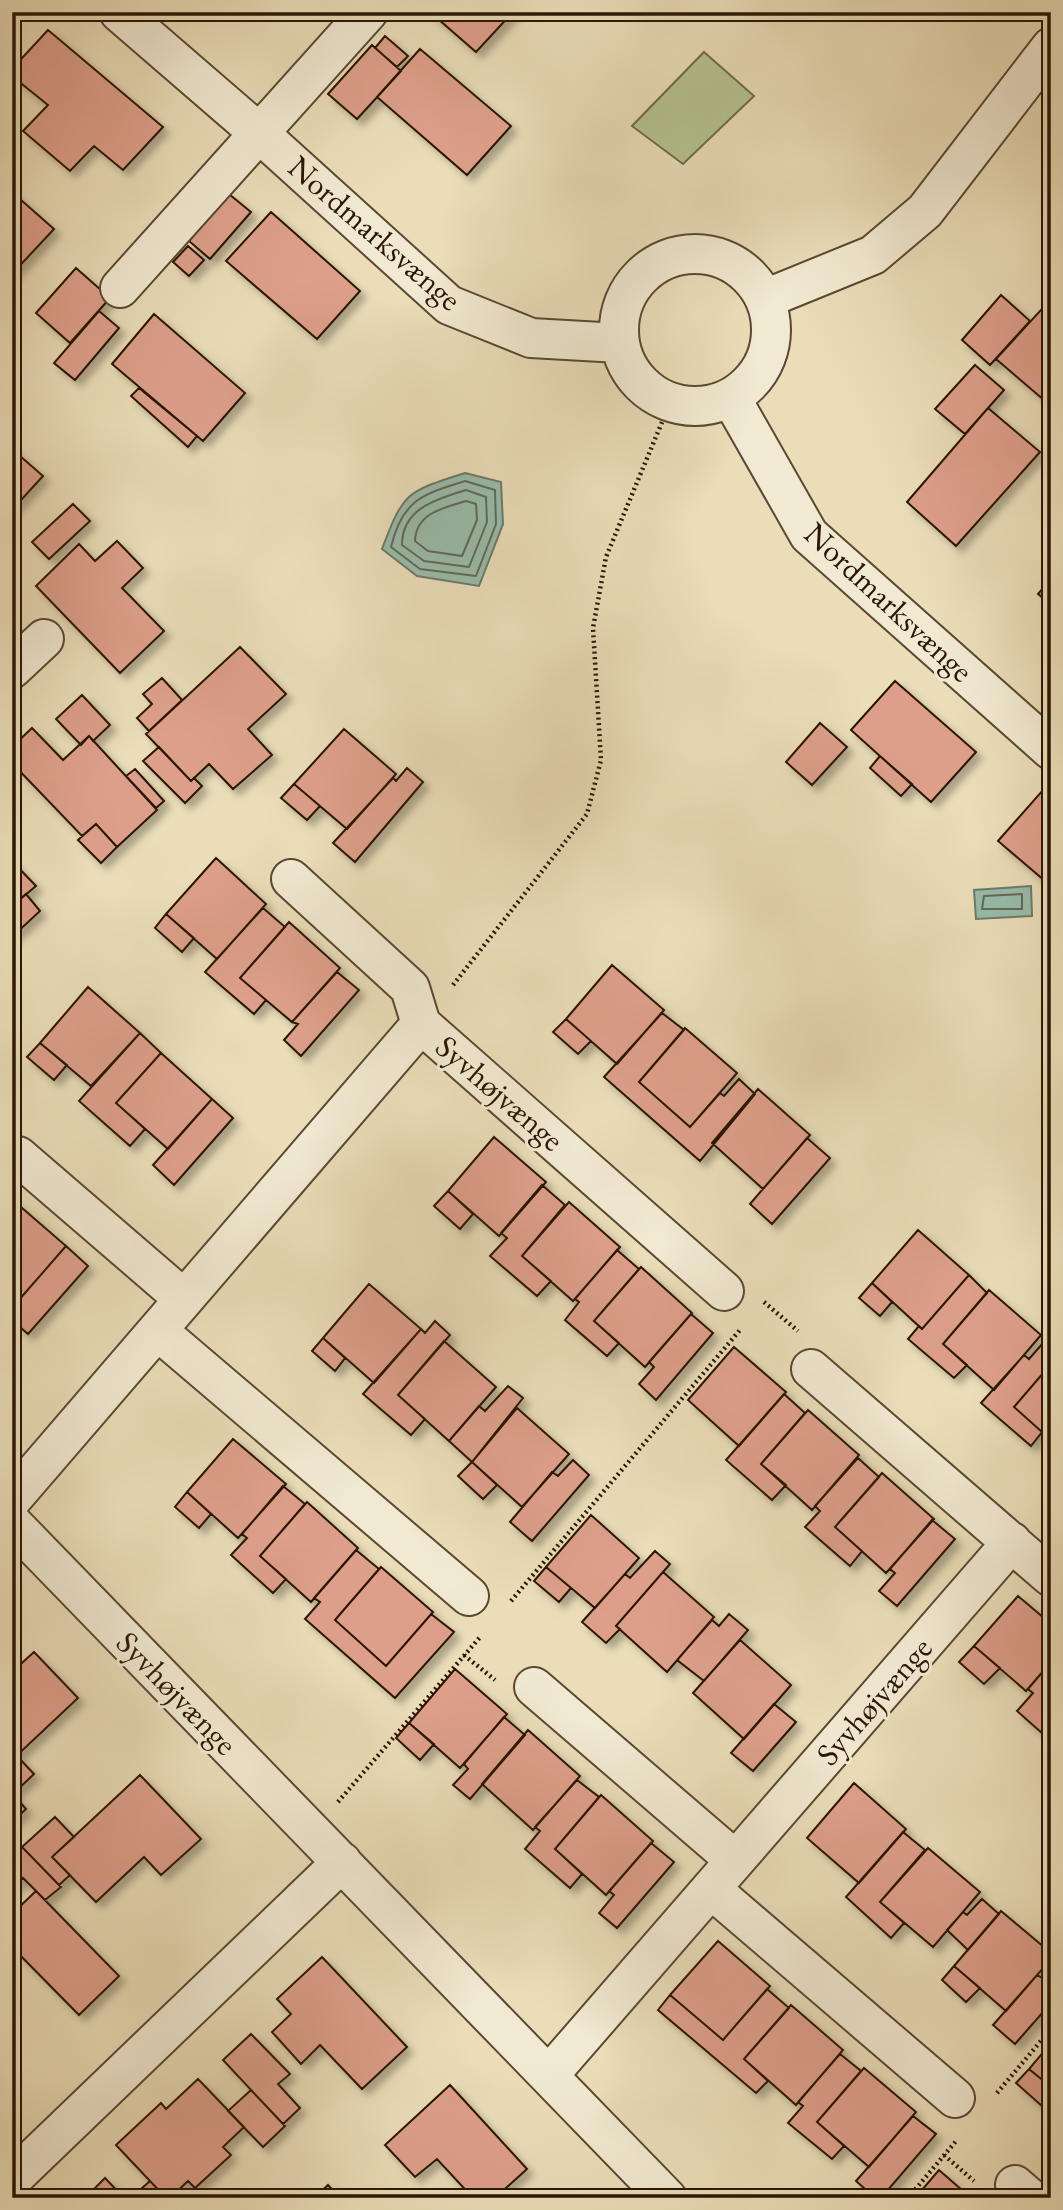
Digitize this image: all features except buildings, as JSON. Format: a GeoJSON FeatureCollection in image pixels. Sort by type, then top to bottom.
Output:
{"type":"FeatureCollection","features":[{"type":"Feature","properties":{"kind":"street","name":"Nordmarksvænge"},"geometry":{"type":"LineString","coordinates":[[118,12],[259,132],[449,305],[531,338],[619,343]]}},
{"type":"Feature","properties":{"kind":"street","name":"Nordmarksvænge"},"geometry":{"type":"LineString","coordinates":[[120,288],[368,12]]}},
{"type":"Feature","properties":{"kind":"street"},"geometry":{"type":"LineString","coordinates":[[765,299],[873,255],[925,211],[1051,47]]}},
{"type":"Feature","properties":{"kind":"street"},"geometry":{"type":"LineString","coordinates":[[700,254],[727,261],[749,276],[765,299],[771,321],[771,344],[763,366],[749,384],[731,398],[701,406],[670,403],[646,390],[628,369],[619,343],[619,315],[630,290],[649,270],[673,257],[700,254]]}},
{"type":"Feature","properties":{"kind":"street","name":"Nordmarksvænge"},"geometry":{"type":"LineString","coordinates":[[731,398],[810,535],[1051,750]]}},
{"type":"Feature","properties":{"kind":"street"},"geometry":{"type":"LineString","coordinates":[[12,669],[44,639]]}},
{"type":"Feature","properties":{"kind":"street"},"geometry":{"type":"LineString","coordinates":[[291,879],[410,988],[421,1024]]}},
{"type":"Feature","properties":{"kind":"street","name":"Syvhøjvænge"},"geometry":{"type":"LineString","coordinates":[[12,1499],[421,1024],[724,1291]]}},
{"type":"Feature","properties":{"kind":"street"},"geometry":{"type":"LineString","coordinates":[[18,1156],[184,1299]]}},
{"type":"Feature","properties":{"kind":"street"},"geometry":{"type":"LineString","coordinates":[[158,1331],[469,1596]]}},
{"type":"Feature","properties":{"kind":"street"},"geometry":{"type":"LineString","coordinates":[[811,1369],[1051,1577]]}},
{"type":"Feature","properties":{"kind":"street","name":"Syvhøjvænge"},"geometry":{"type":"LineString","coordinates":[[12,1523],[549,2075],[647,2191]]}},
{"type":"Feature","properties":{"kind":"street","name":"Syvhøjvænge"},"geometry":{"type":"LineString","coordinates":[[549,2075],[1012,1542]]}},
{"type":"Feature","properties":{"kind":"street"},"geometry":{"type":"LineString","coordinates":[[534,1686],[735,1860]]}},
{"type":"Feature","properties":{"kind":"street"},"geometry":{"type":"LineString","coordinates":[[12,2179],[342,1862]]}},
{"type":"Feature","properties":{"kind":"street"},"geometry":{"type":"LineString","coordinates":[[711,1889],[955,2098]]}},
{"type":"Feature","properties":{"kind":"path"},"geometry":{"type":"LineString","coordinates":[[421,1024],[587,814],[601,760],[593,628],[606,557],[670,403]]}},
{"type":"Feature","properties":{"kind":"path"},"geometry":{"type":"LineString","coordinates":[[724,1291],[735,1277],[764,1302],[755,1312]]}},
{"type":"Feature","properties":{"kind":"path"},"geometry":{"type":"LineString","coordinates":[[509,1603],[746,1322]]}},
{"type":"Feature","properties":{"kind":"path"},"geometry":{"type":"LineString","coordinates":[[313,1832],[483,1634],[469,1596]]}},
{"type":"Feature","properties":{"kind":"path"},"geometry":{"type":"LineString","coordinates":[[944,2155],[1009,2191]]}},
{"type":"Feature","properties":{"kind":"green space"},"geometry":{"type":"Polygon","coordinates":[[[704,52],[754,96],[683,164],[632,126],[704,52]]]}},
{"type":"Feature","properties":{"kind":"water"},"geometry":{"type":"Polygon","coordinates":[[[465,473],[501,482],[503,524],[479,586],[417,576],[382,549],[396,515],[410,496],[430,485],[465,473]]]}},
{"type":"Feature","properties":{"kind":"water"},"geometry":{"type":"Polygon","coordinates":[[[1031,886],[1032,916],[976,919],[974,890],[1031,886]]]}}]}
